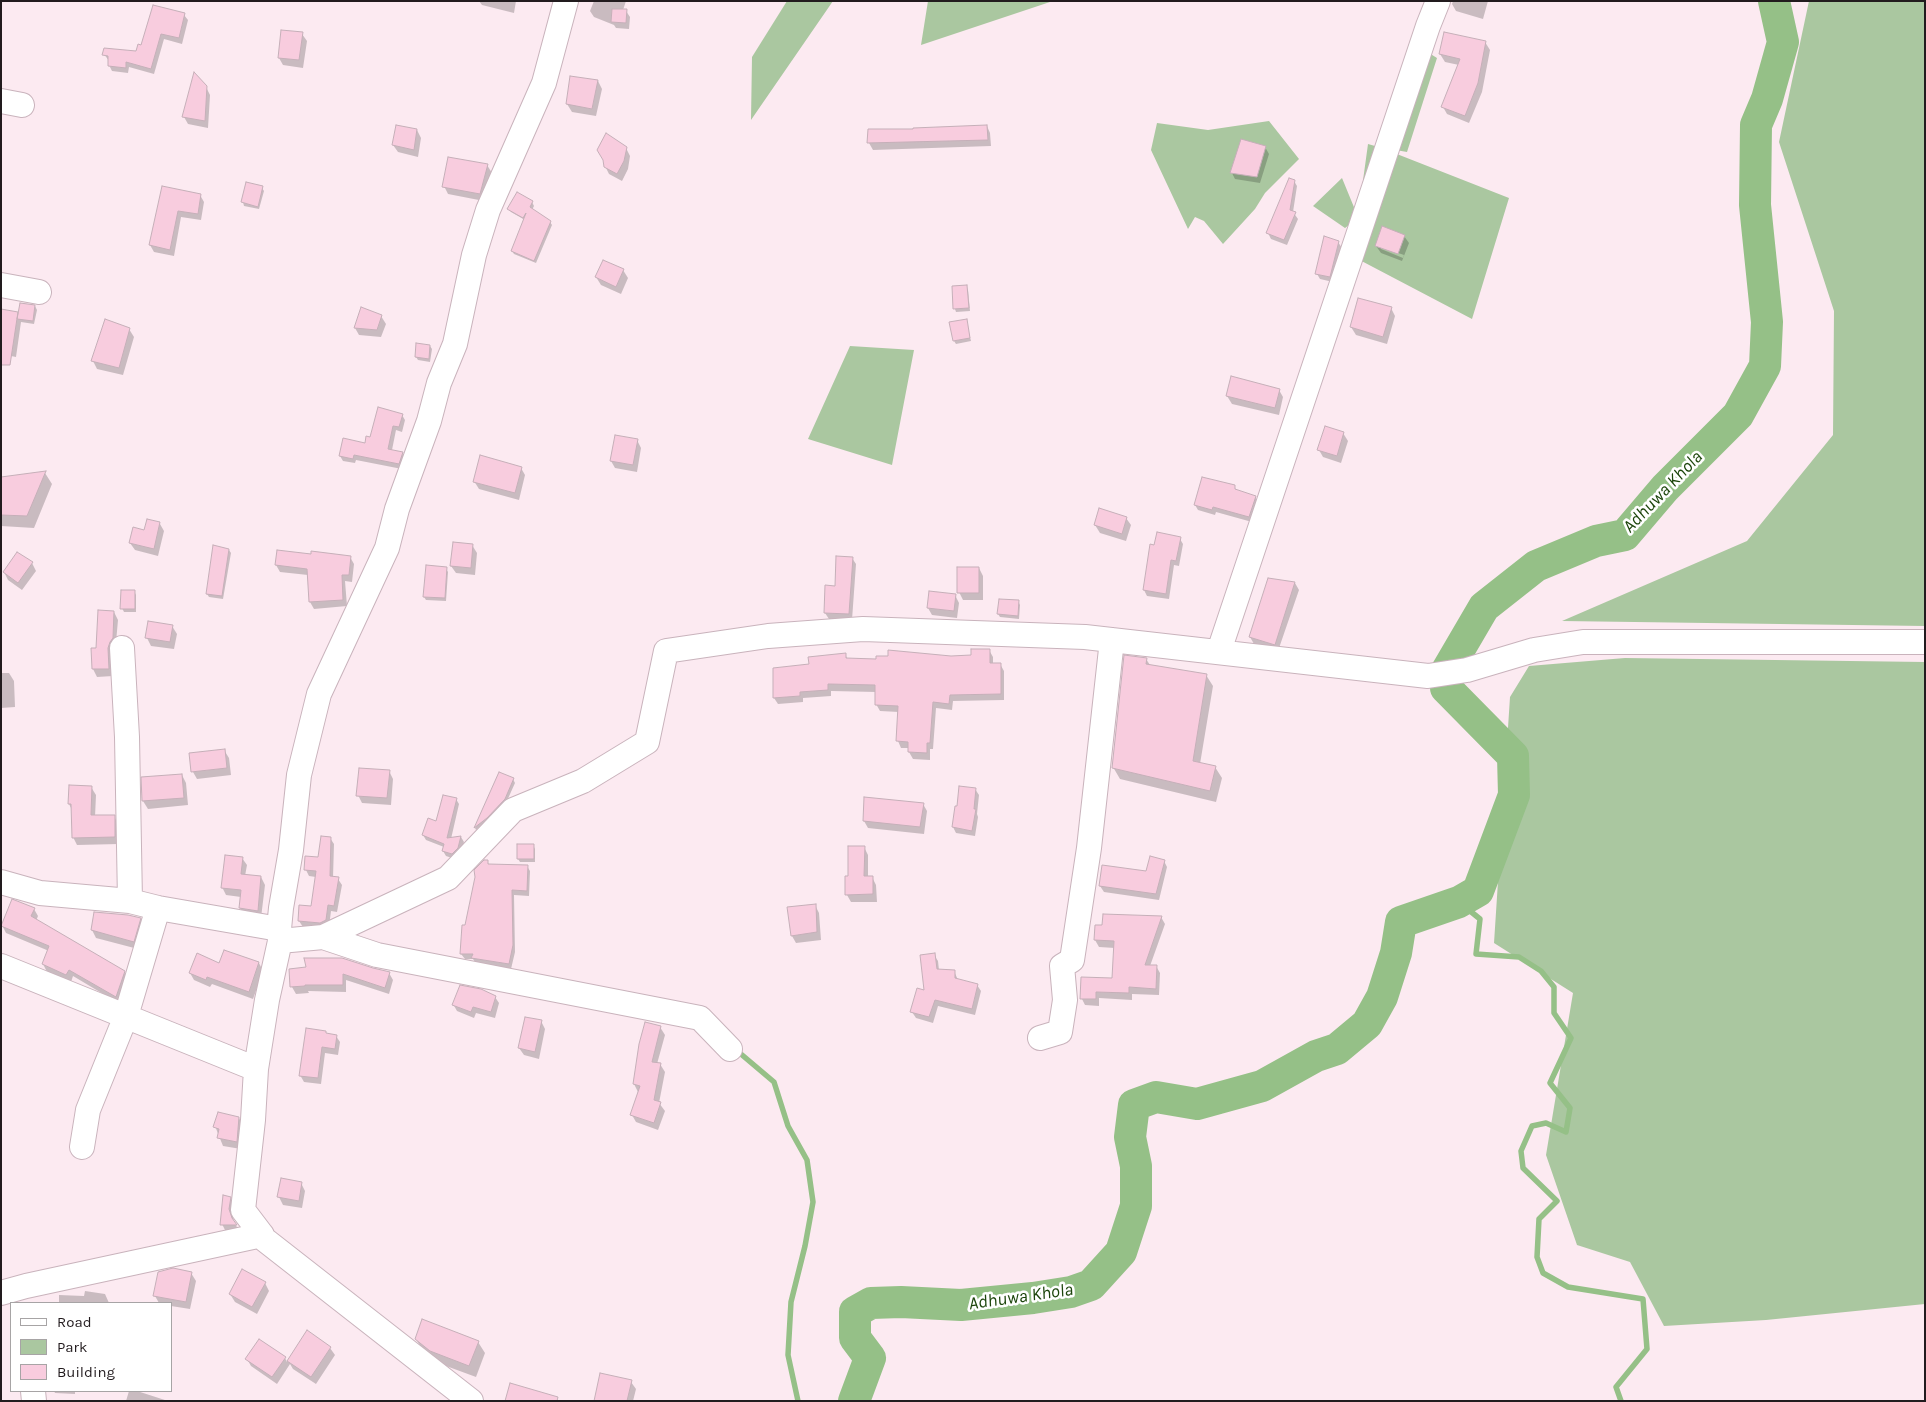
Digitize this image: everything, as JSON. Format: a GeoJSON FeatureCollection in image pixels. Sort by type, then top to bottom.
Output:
{"type":"FeatureCollection","features":[{"type":"Feature","properties":{"kind":"street"},"geometry":{"type":"LineString","coordinates":[[470,1401],[260,1236],[262,1236],[243,1210],[254,1120],[256,1068],[280,935],[299,775],[320,694],[386,548],[397,509],[429,421],[439,383],[455,344],[474,255],[488,210],[544,83],[566,1]]}},
{"type":"Feature","properties":{"kind":"street"},"geometry":{"type":"LineString","coordinates":[[1219,650],[1438,1]]}},
{"type":"Feature","properties":{"kind":"street"},"geometry":{"type":"LineString","coordinates":[[1,285],[39,292]]}},
{"type":"Feature","properties":{"kind":"street"},"geometry":{"type":"LineString","coordinates":[[323,937],[448,878],[513,810],[583,781],[647,742],[666,651],[768,636],[863,629],[1085,636],[1219,650],[1428,676],[1467,670],[1534,650],[1583,642],[1925,642]]}},
{"type":"Feature","properties":{"kind":"street"},"geometry":{"type":"LineString","coordinates":[[1040,1038],[1060,1032],[1065,1000],[1062,966],[1072,960],[1085,876],[1112,640]]}},
{"type":"Feature","properties":{"kind":"street"},"geometry":{"type":"LineString","coordinates":[[122,648],[130,901]]}},
{"type":"Feature","properties":{"kind":"street"},"geometry":{"type":"LineString","coordinates":[[1,882],[40,893],[130,901],[280,935],[323,937],[377,955],[700,1018],[730,1049]]}},
{"type":"Feature","properties":{"kind":"street"},"geometry":{"type":"LineString","coordinates":[[82,1147],[88,1110],[126,1016],[158,908]]}},
{"type":"Feature","properties":{"kind":"street"},"geometry":{"type":"LineString","coordinates":[[1,966],[256,1068]]}},
{"type":"Feature","properties":{"kind":"street"},"geometry":{"type":"LineString","coordinates":[[1,1294],[27,1295],[262,1236]]}},
{"type":"Feature","properties":{"kind":"green space"},"geometry":{"type":"Polygon","coordinates":[[[787,1],[833,1],[751,120],[752,57],[787,1]]]}},
{"type":"Feature","properties":{"kind":"green space"},"geometry":{"type":"Polygon","coordinates":[[[928,1],[1053,1],[921,45],[928,1]]]}},
{"type":"Feature","properties":{"kind":"green space"},"geometry":{"type":"Polygon","coordinates":[[[1809,1],[1925,1],[1925,626],[1562,621],[1747,541],[1833,435],[1834,311],[1779,142],[1809,1]]]}},
{"type":"Feature","properties":{"kind":"green space"},"geometry":{"type":"Polygon","coordinates":[[[1416,45],[1437,58],[1407,152],[1379,147],[1509,198],[1472,319],[1352,256],[1357,219],[1345,228],[1313,206],[1342,178],[1358,217],[1368,144],[1375,146],[1416,45]]]}},
{"type":"Feature","properties":{"kind":"green space"},"geometry":{"type":"Polygon","coordinates":[[[1269,121],[1299,159],[1265,193],[1255,209],[1223,244],[1204,221],[1195,217],[1188,229],[1151,150],[1157,123],[1208,130],[1269,121]]]}},
{"type":"Feature","properties":{"kind":"green space"},"geometry":{"type":"Polygon","coordinates":[[[850,346],[914,350],[892,465],[808,439],[850,346]]]}},
{"type":"Feature","properties":{"kind":"green space"},"geometry":{"type":"Polygon","coordinates":[[[1625,658],[1925,662],[1925,1304],[1766,1320],[1664,1326],[1630,1262],[1577,1245],[1546,1155],[1573,993],[1494,943],[1510,697],[1529,666],[1625,658]]]}},
{"type":"Feature","properties":{"kind":"building"},"geometry":{"type":"Polygon","coordinates":[[[153,5],[185,13],[179,38],[161,34],[151,69],[126,62],[126,68],[108,66],[108,56],[102,55],[104,48],[136,51],[138,44],[141,45],[153,5]]]}},
{"type":"Feature","properties":{"kind":"building"},"geometry":{"type":"Polygon","coordinates":[[[612,9],[627,9],[626,23],[611,22],[612,9]]]}},
{"type":"Feature","properties":{"kind":"building"},"geometry":{"type":"Polygon","coordinates":[[[281,30],[303,32],[299,60],[278,58],[281,30]]]}},
{"type":"Feature","properties":{"kind":"building"},"geometry":{"type":"Polygon","coordinates":[[[1444,32],[1486,41],[1478,83],[1465,116],[1441,107],[1460,59],[1439,54],[1444,32]]]}},
{"type":"Feature","properties":{"kind":"building"},"geometry":{"type":"Polygon","coordinates":[[[194,72],[207,86],[205,121],[182,117],[194,72]]]}},
{"type":"Feature","properties":{"kind":"building"},"geometry":{"type":"Polygon","coordinates":[[[570,76],[598,80],[592,109],[566,104],[570,76]]]}},
{"type":"Feature","properties":{"kind":"building"},"geometry":{"type":"Polygon","coordinates":[[[396,125],[417,129],[414,150],[392,145],[396,125]]]}},
{"type":"Feature","properties":{"kind":"building"},"geometry":{"type":"Polygon","coordinates":[[[987,125],[988,140],[867,143],[868,129],[913,129],[987,125]]]}},
{"type":"Feature","properties":{"kind":"building"},"geometry":{"type":"Polygon","coordinates":[[[606,133],[627,147],[624,161],[617,174],[604,167],[603,160],[597,150],[606,133]]]}},
{"type":"Feature","properties":{"kind":"building"},"geometry":{"type":"Polygon","coordinates":[[[1241,139],[1266,146],[1257,177],[1230,173],[1241,139]]]}},
{"type":"Feature","properties":{"kind":"building"},"geometry":{"type":"Polygon","coordinates":[[[448,157],[488,164],[480,194],[442,187],[448,157]]]}},
{"type":"Feature","properties":{"kind":"building"},"geometry":{"type":"Polygon","coordinates":[[[1289,178],[1295,180],[1290,210],[1296,212],[1284,240],[1266,233],[1289,178]]]}},
{"type":"Feature","properties":{"kind":"building"},"geometry":{"type":"Polygon","coordinates":[[[246,182],[263,186],[258,207],[241,202],[246,182]]]}},
{"type":"Feature","properties":{"kind":"building"},"geometry":{"type":"Polygon","coordinates":[[[162,186],[201,194],[198,214],[178,211],[170,250],[149,245],[162,186]]]}},
{"type":"Feature","properties":{"kind":"building"},"geometry":{"type":"Polygon","coordinates":[[[517,192],[533,201],[530,207],[551,221],[534,261],[511,251],[526,213],[523,218],[507,209],[517,192]]]}},
{"type":"Feature","properties":{"kind":"building"},"geometry":{"type":"Polygon","coordinates":[[[1382,226],[1405,235],[1398,254],[1375,246],[1382,226]]]}},
{"type":"Feature","properties":{"kind":"building"},"geometry":{"type":"Polygon","coordinates":[[[1324,236],[1339,241],[1330,277],[1315,274],[1324,236]]]}},
{"type":"Feature","properties":{"kind":"building"},"geometry":{"type":"Polygon","coordinates":[[[603,260],[624,269],[616,287],[595,277],[603,260]]]}},
{"type":"Feature","properties":{"kind":"building"},"geometry":{"type":"Polygon","coordinates":[[[967,285],[969,308],[953,309],[952,286],[967,285]]]}},
{"type":"Feature","properties":{"kind":"building"},"geometry":{"type":"Polygon","coordinates":[[[1358,298],[1392,307],[1383,337],[1350,327],[1358,298]]]}},
{"type":"Feature","properties":{"kind":"building"},"geometry":{"type":"Polygon","coordinates":[[[20,303],[35,305],[33,321],[17,319],[20,303]]]}},
{"type":"Feature","properties":{"kind":"building"},"geometry":{"type":"Polygon","coordinates":[[[361,307],[382,315],[377,330],[354,328],[361,307]]]}},
{"type":"Feature","properties":{"kind":"building"},"geometry":{"type":"Polygon","coordinates":[[[1,309],[18,312],[10,365],[1,365],[1,309]]]}},
{"type":"Feature","properties":{"kind":"building"},"geometry":{"type":"Polygon","coordinates":[[[105,319],[130,328],[119,368],[91,361],[105,319]]]}},
{"type":"Feature","properties":{"kind":"building"},"geometry":{"type":"Polygon","coordinates":[[[967,319],[970,338],[953,341],[949,322],[967,319]]]}},
{"type":"Feature","properties":{"kind":"building"},"geometry":{"type":"Polygon","coordinates":[[[416,343],[430,345],[429,359],[415,357],[416,343]]]}},
{"type":"Feature","properties":{"kind":"building"},"geometry":{"type":"Polygon","coordinates":[[[1231,376],[1280,389],[1275,408],[1226,396],[1231,376]]]}},
{"type":"Feature","properties":{"kind":"building"},"geometry":{"type":"Polygon","coordinates":[[[378,407],[403,414],[399,427],[393,426],[388,449],[403,452],[399,464],[354,455],[353,459],[339,456],[343,438],[365,443],[366,436],[370,437],[378,407]]]}},
{"type":"Feature","properties":{"kind":"building"},"geometry":{"type":"Polygon","coordinates":[[[1325,426],[1344,432],[1337,456],[1317,450],[1325,426]]]}},
{"type":"Feature","properties":{"kind":"building"},"geometry":{"type":"Polygon","coordinates":[[[615,435],[638,439],[633,465],[610,461],[615,435]]]}},
{"type":"Feature","properties":{"kind":"building"},"geometry":{"type":"Polygon","coordinates":[[[480,455],[522,467],[515,493],[473,482],[480,455]]]}},
{"type":"Feature","properties":{"kind":"building"},"geometry":{"type":"Polygon","coordinates":[[[46,471],[27,516],[1,515],[1,477],[46,471]]]}},
{"type":"Feature","properties":{"kind":"building"},"geometry":{"type":"Polygon","coordinates":[[[1202,477],[1235,485],[1235,489],[1256,496],[1249,517],[1213,507],[1212,510],[1194,505],[1202,477]]]}},
{"type":"Feature","properties":{"kind":"building"},"geometry":{"type":"Polygon","coordinates":[[[1099,508],[1127,517],[1122,534],[1094,525],[1099,508]]]}},
{"type":"Feature","properties":{"kind":"building"},"geometry":{"type":"Polygon","coordinates":[[[147,519],[160,522],[154,549],[129,543],[133,527],[144,530],[147,519]]]}},
{"type":"Feature","properties":{"kind":"building"},"geometry":{"type":"Polygon","coordinates":[[[1157,532],[1181,537],[1176,561],[1171,560],[1166,594],[1143,590],[1150,544],[1154,545],[1157,532]]]}},
{"type":"Feature","properties":{"kind":"building"},"geometry":{"type":"Polygon","coordinates":[[[453,542],[473,544],[471,568],[450,566],[453,542]]]}},
{"type":"Feature","properties":{"kind":"building"},"geometry":{"type":"Polygon","coordinates":[[[213,545],[229,549],[222,596],[206,594],[213,545]]]}},
{"type":"Feature","properties":{"kind":"building"},"geometry":{"type":"Polygon","coordinates":[[[277,550],[311,554],[311,551],[351,556],[349,575],[342,575],[343,600],[309,602],[307,569],[275,565],[277,550]]]}},
{"type":"Feature","properties":{"kind":"building"},"geometry":{"type":"Polygon","coordinates":[[[17,552],[33,562],[18,583],[3,572],[17,552]]]}},
{"type":"Feature","properties":{"kind":"building"},"geometry":{"type":"Polygon","coordinates":[[[836,556],[853,557],[849,614],[824,613],[825,585],[835,586],[836,556]]]}},
{"type":"Feature","properties":{"kind":"building"},"geometry":{"type":"Polygon","coordinates":[[[426,565],[447,567],[445,598],[423,597],[426,565]]]}},
{"type":"Feature","properties":{"kind":"building"},"geometry":{"type":"Polygon","coordinates":[[[957,567],[979,567],[979,593],[957,593],[957,567]]]}},
{"type":"Feature","properties":{"kind":"building"},"geometry":{"type":"Polygon","coordinates":[[[1268,578],[1295,582],[1275,645],[1249,637],[1268,578]]]}},
{"type":"Feature","properties":{"kind":"building"},"geometry":{"type":"Polygon","coordinates":[[[121,590],[135,590],[135,609],[120,609],[121,590]]]}},
{"type":"Feature","properties":{"kind":"building"},"geometry":{"type":"Polygon","coordinates":[[[929,591],[956,594],[954,611],[927,608],[929,591]]]}},
{"type":"Feature","properties":{"kind":"building"},"geometry":{"type":"Polygon","coordinates":[[[999,599],[1019,600],[1018,616],[997,614],[999,599]]]}},
{"type":"Feature","properties":{"kind":"building"},"geometry":{"type":"Polygon","coordinates":[[[98,610],[114,611],[113,638],[108,648],[109,669],[92,669],[91,648],[96,648],[98,610]]]}},
{"type":"Feature","properties":{"kind":"building"},"geometry":{"type":"Polygon","coordinates":[[[148,621],[173,625],[170,642],[145,638],[148,621]]]}},
{"type":"Feature","properties":{"kind":"building"},"geometry":{"type":"Polygon","coordinates":[[[971,649],[990,649],[990,663],[1001,663],[1001,694],[950,695],[949,704],[933,702],[930,743],[927,743],[927,753],[908,752],[908,742],[896,741],[898,706],[875,705],[875,685],[828,684],[828,690],[800,692],[800,696],[773,698],[773,668],[809,664],[808,657],[846,653],[846,658],[876,659],[876,656],[888,656],[888,650],[951,656],[971,655],[971,649]]]}},
{"type":"Feature","properties":{"kind":"building"},"geometry":{"type":"Polygon","coordinates":[[[1124,655],[1147,658],[1146,664],[1207,674],[1193,761],[1216,766],[1210,791],[1112,768],[1124,655]]]}},
{"type":"Feature","properties":{"kind":"building"},"geometry":{"type":"Polygon","coordinates":[[[225,749],[227,768],[191,772],[189,753],[225,749]]]}},
{"type":"Feature","properties":{"kind":"building"},"geometry":{"type":"Polygon","coordinates":[[[359,768],[390,770],[387,798],[356,796],[359,768]]]}},
{"type":"Feature","properties":{"kind":"building"},"geometry":{"type":"Polygon","coordinates":[[[499,772],[514,778],[505,799],[487,818],[474,828],[499,772]]]}},
{"type":"Feature","properties":{"kind":"building"},"geometry":{"type":"Polygon","coordinates":[[[182,774],[184,798],[142,801],[141,777],[182,774]]]}},
{"type":"Feature","properties":{"kind":"building"},"geometry":{"type":"Polygon","coordinates":[[[69,785],[92,786],[91,815],[115,815],[115,837],[72,838],[71,804],[68,804],[69,785]]]}},
{"type":"Feature","properties":{"kind":"building"},"geometry":{"type":"Polygon","coordinates":[[[959,786],[976,788],[974,809],[976,809],[972,831],[952,827],[959,786]]]}},
{"type":"Feature","properties":{"kind":"building"},"geometry":{"type":"Polygon","coordinates":[[[443,795],[457,798],[447,838],[461,836],[458,848],[452,854],[442,851],[444,844],[422,835],[428,818],[436,821],[443,795]]]}},
{"type":"Feature","properties":{"kind":"building"},"geometry":{"type":"Polygon","coordinates":[[[864,797],[924,803],[920,827],[863,821],[864,797]]]}},
{"type":"Feature","properties":{"kind":"building"},"geometry":{"type":"Polygon","coordinates":[[[321,836],[331,837],[330,876],[339,877],[334,906],[328,905],[326,920],[320,923],[298,921],[299,905],[311,906],[316,871],[304,870],[305,856],[318,857],[321,836]]]}},
{"type":"Feature","properties":{"kind":"building"},"geometry":{"type":"Polygon","coordinates":[[[517,844],[534,844],[534,859],[517,859],[517,844]]]}},
{"type":"Feature","properties":{"kind":"building"},"geometry":{"type":"Polygon","coordinates":[[[848,846],[865,846],[864,876],[873,876],[873,894],[845,895],[845,876],[848,876],[848,846]]]}},
{"type":"Feature","properties":{"kind":"building"},"geometry":{"type":"Polygon","coordinates":[[[225,855],[243,857],[241,874],[261,876],[258,911],[239,908],[241,890],[221,888],[225,855]]]}},
{"type":"Feature","properties":{"kind":"building"},"geometry":{"type":"Polygon","coordinates":[[[1150,856],[1165,860],[1156,894],[1099,886],[1102,865],[1146,871],[1150,856]]]}},
{"type":"Feature","properties":{"kind":"building"},"geometry":{"type":"Polygon","coordinates":[[[484,860],[488,860],[488,864],[528,865],[527,891],[512,890],[513,945],[509,964],[471,958],[473,954],[460,954],[462,925],[465,925],[475,877],[474,870],[484,860]]]}},
{"type":"Feature","properties":{"kind":"building"},"geometry":{"type":"Polygon","coordinates":[[[12,899],[35,908],[31,916],[125,971],[116,997],[69,970],[66,975],[42,964],[49,946],[1,926],[12,899]]]}},
{"type":"Feature","properties":{"kind":"building"},"geometry":{"type":"Polygon","coordinates":[[[816,904],[817,932],[791,936],[787,907],[816,904]]]}},
{"type":"Feature","properties":{"kind":"building"},"geometry":{"type":"Polygon","coordinates":[[[94,912],[141,918],[134,942],[91,930],[94,912]]]}},
{"type":"Feature","properties":{"kind":"building"},"geometry":{"type":"Polygon","coordinates":[[[1103,914],[1162,916],[1145,965],[1157,965],[1156,989],[1129,987],[1129,993],[1096,992],[1096,999],[1080,999],[1081,977],[1112,978],[1114,941],[1094,940],[1095,925],[1102,925],[1103,914]]]}},
{"type":"Feature","properties":{"kind":"building"},"geometry":{"type":"Polygon","coordinates":[[[224,950],[259,962],[249,992],[207,977],[206,980],[189,973],[197,953],[219,963],[224,950]]]}},
{"type":"Feature","properties":{"kind":"building"},"geometry":{"type":"Polygon","coordinates":[[[935,953],[937,969],[955,970],[955,978],[978,984],[972,1009],[935,1000],[929,1017],[910,1012],[917,988],[924,990],[920,955],[935,953]]]}},
{"type":"Feature","properties":{"kind":"building"},"geometry":{"type":"Polygon","coordinates":[[[304,958],[342,958],[390,972],[385,988],[343,974],[343,985],[290,987],[289,969],[306,967],[304,958]]]}},
{"type":"Feature","properties":{"kind":"building"},"geometry":{"type":"Polygon","coordinates":[[[460,985],[481,989],[496,996],[491,1012],[473,1007],[471,1012],[452,1005],[460,985]]]}},
{"type":"Feature","properties":{"kind":"building"},"geometry":{"type":"Polygon","coordinates":[[[525,1017],[542,1020],[535,1052],[518,1048],[525,1017]]]}},
{"type":"Feature","properties":{"kind":"building"},"geometry":{"type":"Polygon","coordinates":[[[645,1022],[661,1026],[652,1062],[661,1063],[654,1100],[661,1102],[654,1123],[630,1115],[640,1086],[633,1084],[639,1044],[645,1022]]]}},
{"type":"Feature","properties":{"kind":"building"},"geometry":{"type":"Polygon","coordinates":[[[306,1028],[337,1035],[335,1049],[322,1047],[318,1078],[299,1076],[306,1028]]]}},
{"type":"Feature","properties":{"kind":"building"},"geometry":{"type":"Polygon","coordinates":[[[218,1112],[239,1117],[237,1142],[217,1138],[219,1129],[213,1127],[218,1112]]]}},
{"type":"Feature","properties":{"kind":"building"},"geometry":{"type":"Polygon","coordinates":[[[281,1178],[302,1182],[299,1201],[277,1197],[281,1178]]]}},
{"type":"Feature","properties":{"kind":"building"},"geometry":{"type":"Polygon","coordinates":[[[223,1195],[231,1197],[229,1209],[237,1225],[220,1225],[223,1195]]]}},
{"type":"Feature","properties":{"kind":"building"},"geometry":{"type":"Polygon","coordinates":[[[173,1268],[192,1272],[186,1302],[153,1296],[158,1272],[173,1268]]]}},
{"type":"Feature","properties":{"kind":"building"},"geometry":{"type":"Polygon","coordinates":[[[242,1269],[266,1282],[252,1307],[229,1294],[242,1269]]]}},
{"type":"Feature","properties":{"kind":"building"},"geometry":{"type":"Polygon","coordinates":[[[422,1319],[479,1341],[469,1366],[430,1351],[415,1339],[422,1319]]]}},
{"type":"Feature","properties":{"kind":"building"},"geometry":{"type":"Polygon","coordinates":[[[307,1330],[331,1347],[311,1377],[287,1361],[307,1330]]]}},
{"type":"Feature","properties":{"kind":"building"},"geometry":{"type":"Polygon","coordinates":[[[259,1339],[286,1357],[272,1377],[245,1359],[259,1339]]]}},
{"type":"Feature","properties":{"kind":"building"},"geometry":{"type":"Polygon","coordinates":[[[600,1373],[632,1380],[627,1401],[594,1401],[600,1373]]]}},
{"type":"Feature","properties":{"kind":"building"},"geometry":{"type":"Polygon","coordinates":[[[510,1383],[558,1397],[557,1401],[505,1401],[510,1383]]]}},
{"type":"Feature","properties":{"kind":"waterway","name":"Adhuwa Khola"},"geometry":{"type":"LineString","coordinates":[[854,1401],[870,1358],[855,1338],[855,1312],[871,1303],[901,1302],[961,1305],[1033,1298],[1071,1292],[1091,1285],[1121,1252],[1136,1206],[1136,1166],[1130,1137],[1134,1105],[1156,1097],[1197,1104],[1262,1086],[1316,1056],[1337,1049],[1367,1024],[1382,997],[1396,953],[1401,922],[1459,902],[1478,891],[1514,795],[1513,756],[1446,688],[1446,672],[1484,607],[1536,566],[1596,541],[1625,535],[1665,488],[1738,415],[1765,366],[1767,322],[1755,205],[1756,125],[1767,99],[1783,42],[1774,1]]}},
{"type":"Feature","properties":{"kind":"waterway"},"geometry":{"type":"LineString","coordinates":[[1459,902],[1480,919],[1476,954],[1519,957],[1541,971],[1554,987],[1554,1013],[1571,1038],[1550,1083],[1570,1108],[1566,1132],[1546,1123],[1532,1126],[1521,1151],[1523,1168],[1557,1201],[1539,1219],[1537,1257],[1543,1273],[1568,1287],[1643,1299],[1647,1349],[1616,1387],[1621,1401]]}},
{"type":"Feature","properties":{"kind":"waterway"},"geometry":{"type":"LineString","coordinates":[[735,1049],[774,1082],[788,1126],[807,1160],[813,1202],[805,1246],[791,1302],[788,1355],[798,1401]]}}]}
